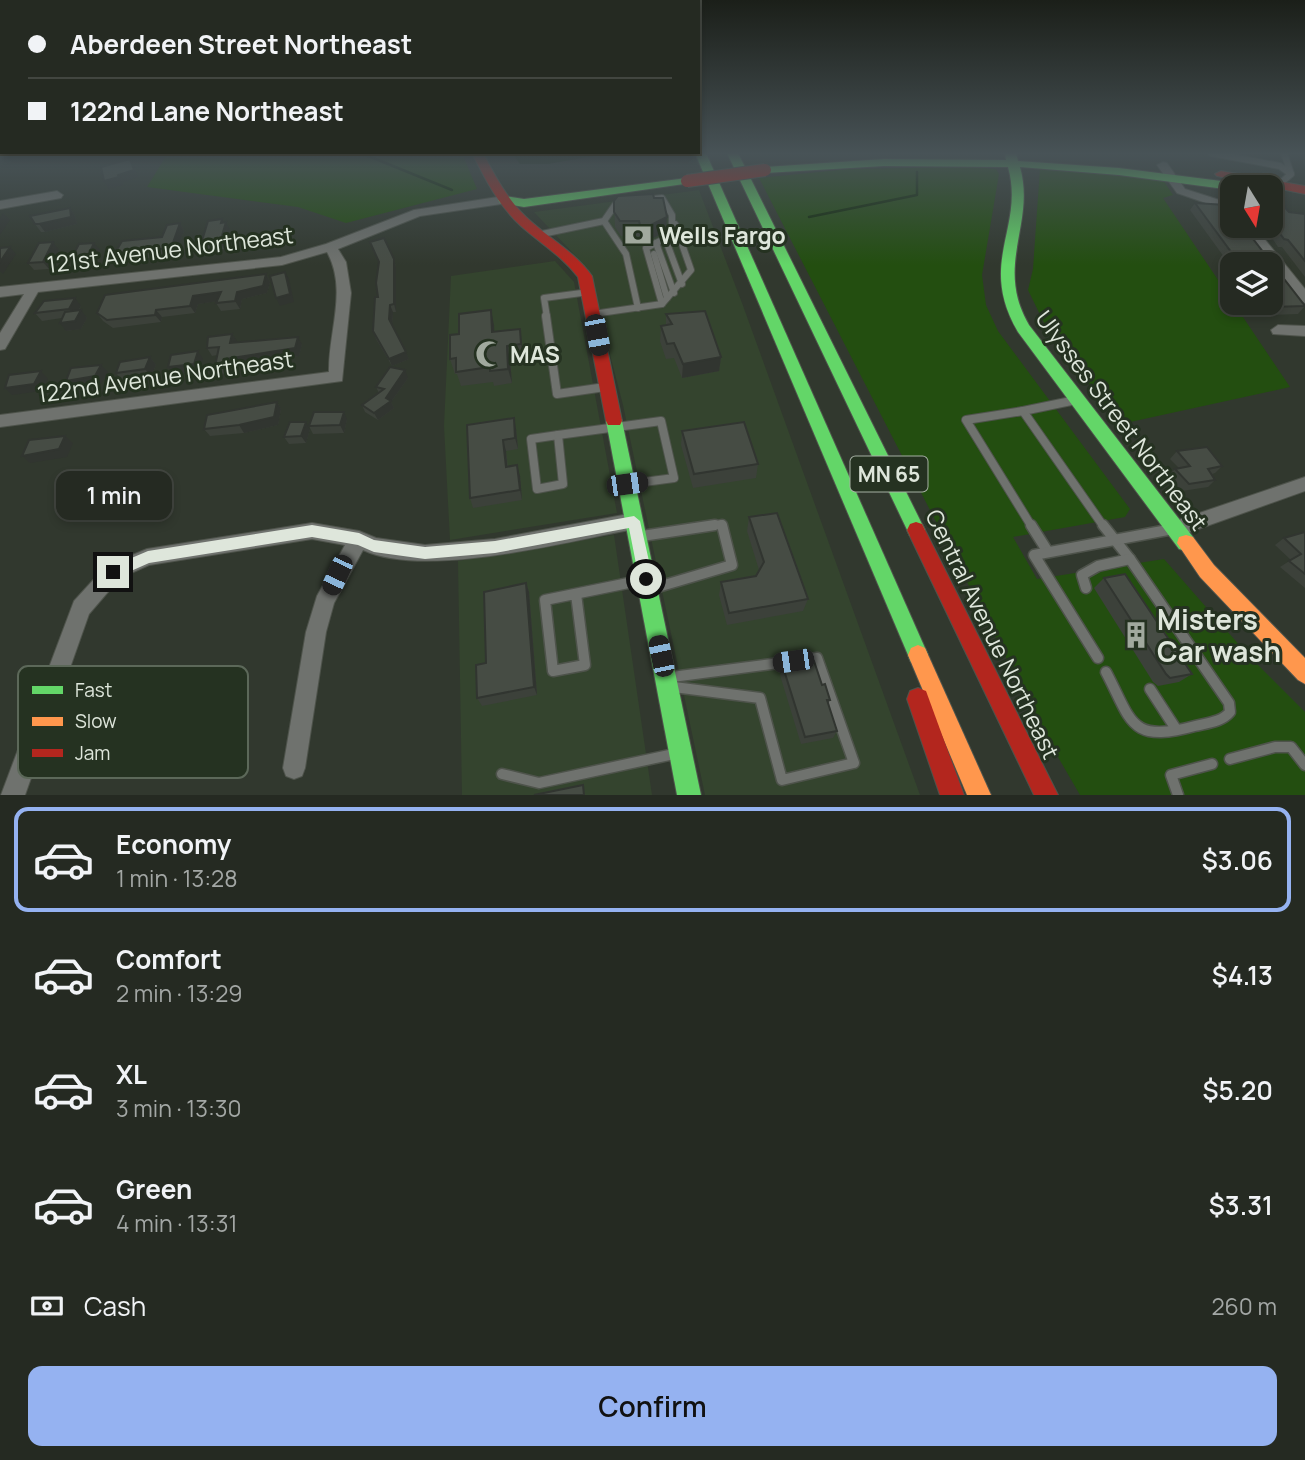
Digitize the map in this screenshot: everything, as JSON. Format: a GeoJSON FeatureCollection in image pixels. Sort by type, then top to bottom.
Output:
{"type":"FeatureCollection","features":[{"type":"Feature","properties":{"kind":"main road"},"geometry":{"type":"LineString","coordinates":[[498,190],[526,224],[575,260],[584,276],[689,795]]}},
{"type":"Feature","properties":{"kind":"main road","name":"121st Avenue Northeast"},"geometry":{"type":"LineString","coordinates":[[504,200],[518,193],[548,190]]}},
{"type":"Feature","properties":{"kind":"main road","name":"MN 65"},"geometry":{"type":"LineString","coordinates":[[715,190],[979,795]]}},
{"type":"Feature","properties":{"kind":"main road","name":"Central Avenue Northeast"},"geometry":{"type":"LineString","coordinates":[[750,190],[1046,795]]}},
{"type":"Feature","properties":{"kind":"main road","name":"Ulysses Street Northeast"},"geometry":{"type":"LineString","coordinates":[[1020,190],[1008,274],[1011,305],[1036,348],[1207,570],[1305,673]]}},
{"type":"Feature","properties":{"kind":"main road"},"geometry":{"type":"LineString","coordinates":[[1283,193],[1305,201]]}},
{"type":"Feature","properties":{"kind":"main road"},"geometry":{"type":"LineString","coordinates":[[877,562],[896,636],[952,795]]}},
{"type":"Feature","properties":{"kind":"main road"},"geometry":{"type":"LineString","coordinates":[[1013,728],[1056,795]]}},
{"type":"Feature","properties":{"kind":"street"},"geometry":{"type":"LineString","coordinates":[[1180,190],[1220,204]]}},
{"type":"Feature","properties":{"kind":"street"},"geometry":{"type":"LineString","coordinates":[[0,205],[57,195]]}},
{"type":"Feature","properties":{"kind":"street","name":"121st Avenue Northeast"},"geometry":{"type":"LineString","coordinates":[[0,292],[282,261],[331,247],[418,213],[504,200]]}},
{"type":"Feature","properties":{"kind":"street"},"geometry":{"type":"LineString","coordinates":[[1258,238],[1305,298]]}},
{"type":"Feature","properties":{"kind":"street","name":"122nd Avenue Northeast"},"geometry":{"type":"LineString","coordinates":[[0,421],[337,377],[335,358],[345,280],[340,259],[331,247]]}},
{"type":"Feature","properties":{"kind":"street"},"geometry":{"type":"LineString","coordinates":[[0,345],[34,288]]}},
{"type":"Feature","properties":{"kind":"street"},"geometry":{"type":"LineString","coordinates":[[1279,330],[1305,331]]}},
{"type":"Feature","properties":{"kind":"street"},"geometry":{"type":"LineString","coordinates":[[1176,529],[1305,484]]}},
{"type":"Feature","properties":{"kind":"street"},"geometry":{"type":"LineString","coordinates":[[60,666],[81,608],[113,572],[148,557],[292,533],[327,533],[359,539],[374,546],[425,553],[635,529]]}},
{"type":"Feature","properties":{"kind":"street"},"geometry":{"type":"LineString","coordinates":[[294,768],[316,632],[324,603],[359,539]]}},
{"type":"Feature","properties":{"kind":"street"},"geometry":{"type":"LineString","coordinates":[[13,795],[19,778]]}},
{"type":"Feature","properties":{"kind":"lane"},"geometry":{"type":"LineString","coordinates":[[593,314],[638,308],[675,291],[691,270],[668,204],[662,198],[640,201]]}},
{"type":"Feature","properties":{"kind":"lane"},"geometry":{"type":"LineString","coordinates":[[542,234],[559,233],[587,223],[604,221],[615,205],[629,202]]}},
{"type":"Feature","properties":{"kind":"lane"},"geometry":{"type":"LineString","coordinates":[[604,221],[610,235],[622,244],[636,288],[638,308]]}},
{"type":"Feature","properties":{"kind":"lane"},"geometry":{"type":"LineString","coordinates":[[661,241],[675,224]]}},
{"type":"Feature","properties":{"kind":"lane"},"geometry":{"type":"LineString","coordinates":[[661,241],[675,291]]}},
{"type":"Feature","properties":{"kind":"lane"},"geometry":{"type":"LineString","coordinates":[[661,241],[675,291]]}},
{"type":"Feature","properties":{"kind":"lane"},"geometry":{"type":"LineString","coordinates":[[661,241],[675,291]]}},
{"type":"Feature","properties":{"kind":"lane"},"geometry":{"type":"LineString","coordinates":[[589,292],[544,298],[557,394],[608,387]]}},
{"type":"Feature","properties":{"kind":"lane"},"geometry":{"type":"LineString","coordinates":[[1048,552],[966,420],[1077,400]]}},
{"type":"Feature","properties":{"kind":"lane"},"geometry":{"type":"LineString","coordinates":[[1023,411],[1113,540],[1130,559],[1229,703],[1230,712],[1225,718],[1148,733],[1134,726],[1125,715],[1106,672]]}},
{"type":"Feature","properties":{"kind":"lane"},"geometry":{"type":"LineString","coordinates":[[558,435],[563,484],[537,489],[531,439],[615,426],[661,421],[674,478],[627,484]]}},
{"type":"Feature","properties":{"kind":"lane"},"geometry":{"type":"LineString","coordinates":[[576,594],[585,665],[553,671],[545,600],[576,594],[647,584],[732,565],[722,524],[635,529]]}},
{"type":"Feature","properties":{"kind":"lane"},"geometry":{"type":"LineString","coordinates":[[1098,658],[1034,555],[1176,529]]}},
{"type":"Feature","properties":{"kind":"lane"},"geometry":{"type":"LineString","coordinates":[[1086,588],[1082,575],[1088,570],[1130,559]]}},
{"type":"Feature","properties":{"kind":"lane"},"geometry":{"type":"LineString","coordinates":[[817,658],[854,763],[782,780],[760,698],[666,682],[817,658]]}},
{"type":"Feature","properties":{"kind":"lane"},"geometry":{"type":"LineString","coordinates":[[1150,689],[1176,729]]}},
{"type":"Feature","properties":{"kind":"lane"},"geometry":{"type":"LineString","coordinates":[[1230,759],[1275,747],[1291,747],[1305,765]]}},
{"type":"Feature","properties":{"kind":"lane"},"geometry":{"type":"LineString","coordinates":[[502,774],[539,783],[681,753]]}},
{"type":"Feature","properties":{"kind":"lane"},"geometry":{"type":"LineString","coordinates":[[1178,795],[1171,775],[1212,764]]}},
{"type":"Feature","properties":{"kind":"shaded area"},"geometry":{"type":"Polygon","coordinates":[[[170,190],[473,190],[346,223],[298,207],[170,190]]]}},
{"type":"Feature","properties":{"kind":"shaded area"},"geometry":{"type":"Polygon","coordinates":[[[699,190],[920,795],[705,795],[623,405],[588,269],[534,212],[699,190]]]}},
{"type":"Feature","properties":{"kind":"shaded area"},"geometry":{"type":"Polygon","coordinates":[[[765,190],[996,190],[982,275],[986,305],[998,331],[1130,509],[1125,517],[1013,537],[1037,579],[1164,559],[1248,655],[1305,712],[1305,795],[1080,795],[1051,745],[765,190]]]}},
{"type":"Feature","properties":{"kind":"shaded area"},"geometry":{"type":"Polygon","coordinates":[[[1038,190],[1170,190],[1173,195],[1163,198],[1220,283],[1220,315],[1242,315],[1290,387],[1121,424],[1051,337],[1028,290],[1033,269],[1038,190]]]}},
{"type":"Feature","properties":{"kind":"shaded area"},"geometry":{"type":"Polygon","coordinates":[[[555,261],[574,282],[617,513],[450,540],[444,426],[451,276],[555,261]]]}},
{"type":"Feature","properties":{"kind":"shaded area"},"geometry":{"type":"Polygon","coordinates":[[[614,535],[652,795],[462,795],[458,561],[614,535]]]}},
{"type":"Feature","properties":{"kind":"building"},"geometry":{"type":"Polygon","coordinates":[[[653,194],[654,198],[663,198],[667,217],[641,230],[639,221],[620,221],[614,212],[614,201],[618,196],[653,194]]]}},
{"type":"Feature","properties":{"kind":"building"},"geometry":{"type":"Polygon","coordinates":[[[1195,203],[1220,205],[1220,237],[1195,203]]]}},
{"type":"Feature","properties":{"kind":"building"},"geometry":{"type":"Polygon","coordinates":[[[1283,205],[1289,212],[1305,214],[1305,261],[1288,240],[1284,239],[1283,205]]]}},
{"type":"Feature","properties":{"kind":"building"},"geometry":{"type":"Polygon","coordinates":[[[70,208],[71,217],[39,224],[35,224],[30,216],[70,208]]]}},
{"type":"Feature","properties":{"kind":"building"},"geometry":{"type":"Polygon","coordinates":[[[222,219],[221,223],[226,222],[220,242],[201,244],[208,221],[222,219]]]}},
{"type":"Feature","properties":{"kind":"building"},"geometry":{"type":"Polygon","coordinates":[[[180,223],[171,248],[115,253],[122,241],[162,237],[167,225],[180,223]]]}},
{"type":"Feature","properties":{"kind":"building"},"geometry":{"type":"Polygon","coordinates":[[[384,238],[394,259],[394,304],[390,305],[389,319],[406,352],[389,359],[373,331],[379,262],[370,242],[384,238]]]}},
{"type":"Feature","properties":{"kind":"building"},"geometry":{"type":"Polygon","coordinates":[[[1221,238],[1252,238],[1263,252],[1231,252],[1221,238]]]}},
{"type":"Feature","properties":{"kind":"building"},"geometry":{"type":"Polygon","coordinates":[[[53,242],[43,262],[28,263],[39,243],[53,242]]]}},
{"type":"Feature","properties":{"kind":"building"},"geometry":{"type":"Polygon","coordinates":[[[94,243],[88,256],[71,259],[79,244],[94,243]]]}},
{"type":"Feature","properties":{"kind":"building"},"geometry":{"type":"Polygon","coordinates":[[[10,247],[0,262],[0,248],[10,247]]]}},
{"type":"Feature","properties":{"kind":"building"},"geometry":{"type":"Polygon","coordinates":[[[285,272],[290,294],[276,298],[270,276],[285,272]]]}},
{"type":"Feature","properties":{"kind":"building"},"geometry":{"type":"Polygon","coordinates":[[[266,274],[263,286],[237,292],[235,301],[216,303],[221,292],[193,296],[190,306],[156,310],[155,315],[107,320],[97,313],[105,295],[266,274]]]}},
{"type":"Feature","properties":{"kind":"building"},"geometry":{"type":"Polygon","coordinates":[[[1283,278],[1305,306],[1283,307],[1283,278]]]}},
{"type":"Feature","properties":{"kind":"building"},"geometry":{"type":"Polygon","coordinates":[[[75,298],[69,309],[35,313],[44,301],[75,298]]]}},
{"type":"Feature","properties":{"kind":"building"},"geometry":{"type":"Polygon","coordinates":[[[81,310],[75,321],[60,323],[65,312],[81,310]]]}},
{"type":"Feature","properties":{"kind":"building","name":"MAS"},"geometry":{"type":"Polygon","coordinates":[[[491,310],[492,332],[520,329],[521,344],[507,346],[508,369],[490,371],[490,367],[456,372],[456,358],[450,359],[450,335],[459,334],[459,314],[491,310]]]}},
{"type":"Feature","properties":{"kind":"building"},"geometry":{"type":"Polygon","coordinates":[[[705,311],[721,357],[683,364],[674,343],[667,344],[661,326],[672,324],[666,314],[705,311]]]}},
{"type":"Feature","properties":{"kind":"building"},"geometry":{"type":"Polygon","coordinates":[[[232,334],[230,343],[298,337],[295,348],[226,359],[224,368],[215,366],[219,347],[207,348],[208,337],[232,334]]]}},
{"type":"Feature","properties":{"kind":"building"},"geometry":{"type":"Polygon","coordinates":[[[198,351],[194,364],[168,367],[171,355],[198,351]]]}},
{"type":"Feature","properties":{"kind":"building"},"geometry":{"type":"Polygon","coordinates":[[[150,357],[145,369],[116,373],[120,362],[150,357]]]}},
{"type":"Feature","properties":{"kind":"building"},"geometry":{"type":"Polygon","coordinates":[[[101,365],[95,376],[66,381],[71,368],[101,365]]]}},
{"type":"Feature","properties":{"kind":"building"},"geometry":{"type":"Polygon","coordinates":[[[390,367],[405,370],[386,398],[391,401],[374,413],[362,405],[384,389],[376,387],[390,367]]]}},
{"type":"Feature","properties":{"kind":"building"},"geometry":{"type":"Polygon","coordinates":[[[41,371],[34,384],[5,388],[9,375],[41,371]]]}},
{"type":"Feature","properties":{"kind":"building"},"geometry":{"type":"Polygon","coordinates":[[[277,402],[274,417],[204,429],[207,415],[277,402]]]}},
{"type":"Feature","properties":{"kind":"building"},"geometry":{"type":"Polygon","coordinates":[[[314,412],[344,412],[340,425],[309,426],[314,412]]]}},
{"type":"Feature","properties":{"kind":"building"},"geometry":{"type":"Polygon","coordinates":[[[514,418],[515,438],[503,440],[506,467],[517,465],[520,490],[470,498],[467,425],[514,418]]]}},
{"type":"Feature","properties":{"kind":"building"},"geometry":{"type":"Polygon","coordinates":[[[290,422],[306,422],[301,436],[284,437],[290,422]]]}},
{"type":"Feature","properties":{"kind":"building"},"geometry":{"type":"Polygon","coordinates":[[[744,422],[758,464],[694,474],[682,431],[744,422]]]}},
{"type":"Feature","properties":{"kind":"building"},"geometry":{"type":"Polygon","coordinates":[[[65,436],[59,449],[22,456],[29,440],[65,436]]]}},
{"type":"Feature","properties":{"kind":"building"},"geometry":{"type":"Polygon","coordinates":[[[1207,447],[1222,466],[1208,469],[1215,480],[1189,484],[1175,469],[1190,466],[1177,451],[1207,447]]]}},
{"type":"Feature","properties":{"kind":"building"},"geometry":{"type":"Polygon","coordinates":[[[777,513],[808,599],[729,613],[721,582],[756,576],[764,562],[749,517],[777,513]]]}},
{"type":"Feature","properties":{"kind":"building"},"geometry":{"type":"Polygon","coordinates":[[[1305,532],[1305,574],[1289,561],[1301,554],[1284,538],[1305,532]]]}},
{"type":"Feature","properties":{"kind":"building"},"geometry":{"type":"Polygon","coordinates":[[[1125,574],[1192,674],[1170,678],[1166,674],[1104,578],[1125,574]]]}},
{"type":"Feature","properties":{"kind":"building"},"geometry":{"type":"Polygon","coordinates":[[[526,583],[534,687],[477,698],[476,665],[486,663],[484,592],[526,583]]]}},
{"type":"Feature","properties":{"kind":"building"},"geometry":{"type":"Polygon","coordinates":[[[814,661],[822,685],[825,684],[837,731],[805,737],[783,667],[814,661]]]}},
{"type":"Feature","properties":{"kind":"building"},"geometry":{"type":"Polygon","coordinates":[[[583,785],[584,795],[534,795],[583,785]]]}},
{"type":"Feature","properties":{"kind":"waterway"},"geometry":{"type":"LineString","coordinates":[[809,217],[917,195],[917,190]]}},
{"type":"Feature","properties":{"kind":"traffic: fast"},"geometry":{"type":"LineString","coordinates":[[504,200],[524,203],[620,190]]}},
{"type":"Feature","properties":{"kind":"traffic: fast"},"geometry":{"type":"LineString","coordinates":[[716,190],[918,655]]}},
{"type":"Feature","properties":{"kind":"traffic: fast"},"geometry":{"type":"LineString","coordinates":[[750,190],[916,530]]}},
{"type":"Feature","properties":{"kind":"traffic: fast"},"geometry":{"type":"LineString","coordinates":[[1017,190],[1006,275],[1014,311],[1023,328],[1186,543]]}},
{"type":"Feature","properties":{"kind":"traffic: fast"},"geometry":{"type":"LineString","coordinates":[[614,421],[689,795]]}},
{"type":"Feature","properties":{"kind":"traffic: slow"},"geometry":{"type":"LineString","coordinates":[[1186,543],[1207,571],[1305,673]]}},
{"type":"Feature","properties":{"kind":"traffic: slow"},"geometry":{"type":"LineString","coordinates":[[918,655],[979,795]]}},
{"type":"Feature","properties":{"kind":"traffic: jam"},"geometry":{"type":"LineString","coordinates":[[498,190],[516,214],[571,260],[585,276],[614,421]]}},
{"type":"Feature","properties":{"kind":"traffic: jam"},"geometry":{"type":"LineString","coordinates":[[916,530],[1046,795]]}},
{"type":"Feature","properties":{"kind":"traffic: jam"},"geometry":{"type":"LineString","coordinates":[[918,699],[952,795]]}},
{"type":"Feature","properties":{"kind":"place","name":"Wells Fargo"},"geometry":{"type":"Point","coordinates":[638,235]}},
{"type":"Feature","properties":{"kind":"place","name":"MAS"},"geometry":{"type":"Point","coordinates":[489,354]}},
{"type":"Feature","properties":{"kind":"place","name":"Misters Car wash"},"geometry":{"type":"Point","coordinates":[1136,635]}},
{"type":"Feature","properties":{"kind":"route"},"geometry":{"type":"LineString","coordinates":[[113,572],[148,557],[312,531],[359,539],[374,546],[425,553],[495,547],[634,521],[646,579]]}}]}
